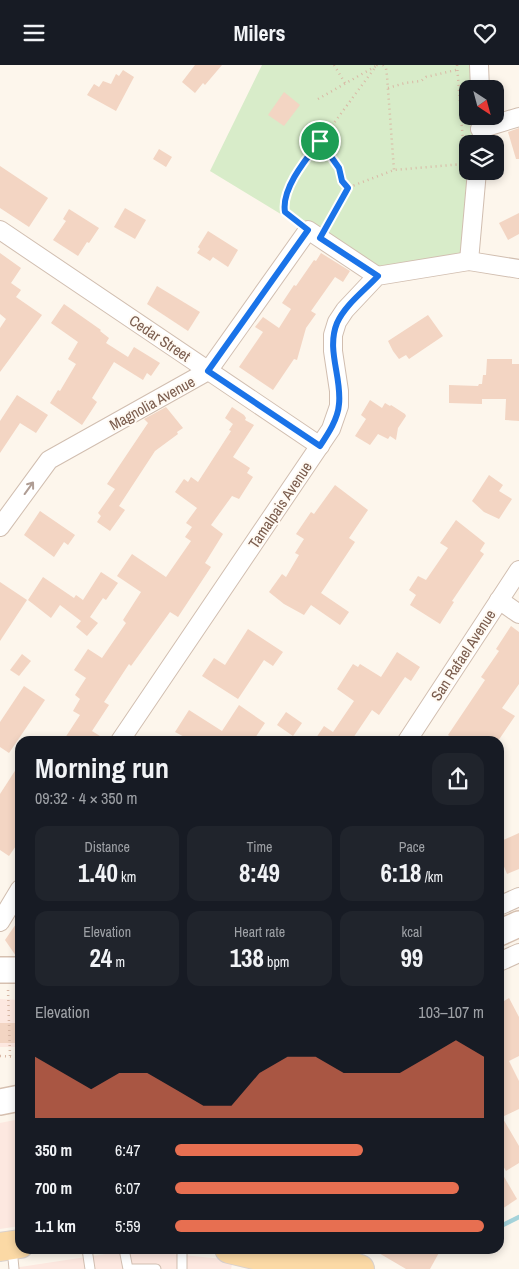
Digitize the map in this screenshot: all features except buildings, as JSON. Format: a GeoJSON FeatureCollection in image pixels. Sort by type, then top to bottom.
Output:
{"type":"FeatureCollection","features":[{"type":"Feature","properties":{"kind":"main road"},"geometry":{"type":"LineString","coordinates":[[504,931],[519,924]]}},
{"type":"Feature","properties":{"kind":"main road"},"geometry":{"type":"LineString","coordinates":[[0,1102],[15,1099]]}},
{"type":"Feature","properties":{"kind":"main road"},"geometry":{"type":"LineString","coordinates":[[250,1254],[314,1269]]}},
{"type":"Feature","properties":{"kind":"main road"},"geometry":{"type":"LineString","coordinates":[[315,1254],[360,1269]]}},
{"type":"Feature","properties":{"kind":"street"},"geometry":{"type":"LineString","coordinates":[[479,65],[480,80]]}},
{"type":"Feature","properties":{"kind":"street"},"geometry":{"type":"LineString","coordinates":[[480,130],[519,117]]}},
{"type":"Feature","properties":{"kind":"street"},"geometry":{"type":"LineString","coordinates":[[469,180],[469,261]]}},
{"type":"Feature","properties":{"kind":"street","name":"Cedar Street"},"geometry":{"type":"LineString","coordinates":[[0,230],[320,446]]}},
{"type":"Feature","properties":{"kind":"street"},"geometry":{"type":"LineString","coordinates":[[314,234],[378,276],[469,261],[519,269]]}},
{"type":"Feature","properties":{"kind":"street","name":"Magnolia Avenue"},"geometry":{"type":"LineString","coordinates":[[0,527],[48,460],[208,371],[314,234]]}},
{"type":"Feature","properties":{"kind":"street","name":"Tamalpais Avenue"},"geometry":{"type":"LineString","coordinates":[[123,736],[331,429],[339,406],[339,385],[333,351],[333,335],[337,322],[345,310],[378,276]]}},
{"type":"Feature","properties":{"kind":"street","name":"San Rafael Avenue"},"geometry":{"type":"LineString","coordinates":[[410,736],[519,569]]}},
{"type":"Feature","properties":{"kind":"street"},"geometry":{"type":"LineString","coordinates":[[499,600],[519,614]]}},
{"type":"Feature","properties":{"kind":"street"},"geometry":{"type":"LineString","coordinates":[[0,922],[11,892]]}},
{"type":"Feature","properties":{"kind":"street"},"geometry":{"type":"LineString","coordinates":[[504,904],[519,897]]}},
{"type":"Feature","properties":{"kind":"street"},"geometry":{"type":"LineString","coordinates":[[504,960],[519,953]]}},
{"type":"Feature","properties":{"kind":"lane"},"geometry":{"type":"LineString","coordinates":[[88,1254],[90,1269]]}},
{"type":"Feature","properties":{"kind":"lane"},"geometry":{"type":"LineString","coordinates":[[125,1254],[128,1269],[156,1269]]}},
{"type":"Feature","properties":{"kind":"lane"},"geometry":{"type":"LineString","coordinates":[[182,1254],[182,1269]]}},
{"type":"Feature","properties":{"kind":"path"},"geometry":{"type":"LineString","coordinates":[[334,65],[345,84]]}},
{"type":"Feature","properties":{"kind":"path"},"geometry":{"type":"LineString","coordinates":[[318,99],[377,65]]}},
{"type":"Feature","properties":{"kind":"path"},"geometry":{"type":"LineString","coordinates":[[377,65],[296,174],[283,204],[285,212],[314,234],[348,188],[394,170],[459,168]]}},
{"type":"Feature","properties":{"kind":"path"},"geometry":{"type":"LineString","coordinates":[[383,65],[386,68],[394,170]]}},
{"type":"Feature","properties":{"kind":"path"},"geometry":{"type":"LineString","coordinates":[[457,65],[463,135]]}},
{"type":"Feature","properties":{"kind":"path"},"geometry":{"type":"LineString","coordinates":[[388,88],[421,81],[426,77],[457,70]]}},
{"type":"Feature","properties":{"kind":"path"},"geometry":{"type":"LineString","coordinates":[[320,141],[339,168],[342,181],[348,188]]}},
{"type":"Feature","properties":{"kind":"path"},"geometry":{"type":"LineString","coordinates":[[9,970],[10,1056]]}},
{"type":"Feature","properties":{"kind":"path"},"geometry":{"type":"LineString","coordinates":[[0,1055],[15,1056]]}},
{"type":"Feature","properties":{"kind":"shaded area"},"geometry":{"type":"Polygon","coordinates":[[[0,999],[15,1000],[15,1047],[0,1047],[0,999]]]}},
{"type":"Feature","properties":{"kind":"shaded area"},"geometry":{"type":"Polygon","coordinates":[[[15,1120],[15,1227],[0,1229],[0,1123],[15,1120]]]}},
{"type":"Feature","properties":{"kind":"shaded area"},"geometry":{"type":"Polygon","coordinates":[[[106,1254],[172,1254],[233,1260],[231,1269],[7,1269],[106,1254]]]}},
{"type":"Feature","properties":{"kind":"green space"},"geometry":{"type":"Polygon","coordinates":[[[262,65],[479,65],[480,80],[459,80],[459,125],[480,125],[479,135],[459,135],[459,180],[476,180],[469,261],[377,276],[320,238],[210,171],[262,65]]]}},
{"type":"Feature","properties":{"kind":"waterway"},"geometry":{"type":"LineString","coordinates":[[504,1224],[519,1217]]}},
{"type":"Feature","properties":{"kind":"route"},"geometry":{"type":"LineString","coordinates":[[320,141],[339,168],[342,181],[348,188],[320,238],[378,276],[345,310],[337,322],[333,335],[333,351],[338,378],[339,406],[331,429],[320,446],[208,371],[308,230],[285,212],[283,204],[296,174],[320,141]]}}]}
